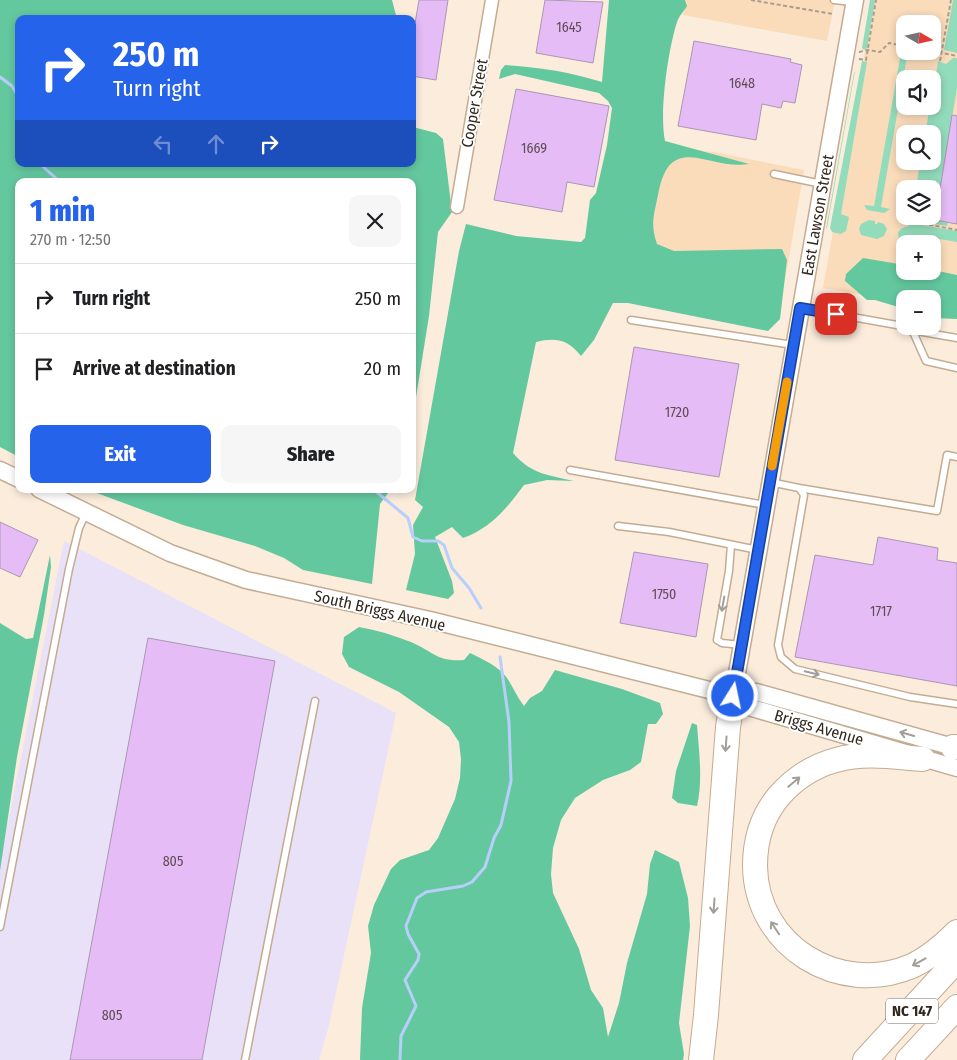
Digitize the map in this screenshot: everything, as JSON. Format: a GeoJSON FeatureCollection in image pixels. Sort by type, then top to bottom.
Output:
{"type":"FeatureCollection","features":[{"type":"Feature","properties":{"kind":"highway"},"geometry":{"type":"LineString","coordinates":[[701,1060],[728,727],[733,696]]}},
{"type":"Feature","properties":{"kind":"highway"},"geometry":{"type":"LineString","coordinates":[[923,759],[866,756],[838,759],[814,768],[794,781],[769,810],[759,832],[755,857],[757,884],[765,912],[789,946],[813,963],[841,973],[871,975],[900,970],[927,957],[957,932]]}},
{"type":"Feature","properties":{"kind":"highway","name":"NC 147"},"geometry":{"type":"LineString","coordinates":[[865,1060],[957,960]]}},
{"type":"Feature","properties":{"kind":"highway","name":"NC 147"},"geometry":{"type":"LineString","coordinates":[[908,1060],[957,1007]]}},
{"type":"Feature","properties":{"kind":"street","name":"Cooper Street"},"geometry":{"type":"LineString","coordinates":[[457,207],[492,0]]}},
{"type":"Feature","properties":{"kind":"street","name":"East Lawson Street"},"geometry":{"type":"LineString","coordinates":[[733,696],[854,1]]}},
{"type":"Feature","properties":{"kind":"street"},"geometry":{"type":"LineString","coordinates":[[0,470],[15,477]]}},
{"type":"Feature","properties":{"kind":"street","name":"South Briggs Avenue"},"geometry":{"type":"LineString","coordinates":[[47,493],[170,553],[246,580],[430,620],[733,696]]}},
{"type":"Feature","properties":{"kind":"street","name":"Briggs Avenue"},"geometry":{"type":"LineString","coordinates":[[733,696],[756,692],[956,753]]}},
{"type":"Feature","properties":{"kind":"street","name":"Briggs Avenue"},"geometry":{"type":"LineString","coordinates":[[733,696],[752,708],[888,746],[923,759],[956,753]]}},
{"type":"Feature","properties":{"kind":"lane"},"geometry":{"type":"LineString","coordinates":[[834,0],[854,1]]}},
{"type":"Feature","properties":{"kind":"lane"},"geometry":{"type":"LineString","coordinates":[[774,174],[823,184]]}},
{"type":"Feature","properties":{"kind":"lane"},"geometry":{"type":"LineString","coordinates":[[800,308],[896,325]]}},
{"type":"Feature","properties":{"kind":"lane"},"geometry":{"type":"LineString","coordinates":[[631,320],[793,345]]}},
{"type":"Feature","properties":{"kind":"lane"},"geometry":{"type":"LineString","coordinates":[[913,335],[926,361],[957,368]]}},
{"type":"Feature","properties":{"kind":"lane"},"geometry":{"type":"LineString","coordinates":[[940,335],[957,338]]}},
{"type":"Feature","properties":{"kind":"lane"},"geometry":{"type":"LineString","coordinates":[[769,482],[937,511],[947,455],[957,457]]}},
{"type":"Feature","properties":{"kind":"lane"},"geometry":{"type":"LineString","coordinates":[[570,470],[765,505]]}},
{"type":"Feature","properties":{"kind":"lane"},"geometry":{"type":"LineString","coordinates":[[798,488],[804,496],[804,505],[778,644],[781,656],[795,669],[910,697],[957,704]]}},
{"type":"Feature","properties":{"kind":"lane"},"geometry":{"type":"LineString","coordinates":[[0,927],[69,569],[79,528],[86,512]]}},
{"type":"Feature","properties":{"kind":"lane"},"geometry":{"type":"LineString","coordinates":[[618,526],[669,532],[758,550]]}},
{"type":"Feature","properties":{"kind":"lane"},"geometry":{"type":"LineString","coordinates":[[731,545],[717,640],[722,643],[742,645]]}},
{"type":"Feature","properties":{"kind":"lane"},"geometry":{"type":"LineString","coordinates":[[245,1060],[315,701]]}},
{"type":"Feature","properties":{"kind":"path"},"geometry":{"type":"LineString","coordinates":[[751,0],[833,14]]}},
{"type":"Feature","properties":{"kind":"path"},"geometry":{"type":"LineString","coordinates":[[858,59],[866,60],[876,0]]}},
{"type":"Feature","properties":{"kind":"path"},"geometry":{"type":"LineString","coordinates":[[940,61],[951,0]]}},
{"type":"Feature","properties":{"kind":"path"},"geometry":{"type":"LineString","coordinates":[[859,52],[868,50],[880,52],[890,43],[896,44]]}},
{"type":"Feature","properties":{"kind":"path"},"geometry":{"type":"LineString","coordinates":[[942,53],[957,56]]}},
{"type":"Feature","properties":{"kind":"path"},"geometry":{"type":"LineString","coordinates":[[951,229],[952,223]]}},
{"type":"Feature","properties":{"kind":"path"},"geometry":{"type":"LineString","coordinates":[[930,225],[957,230]]}},
{"type":"Feature","properties":{"kind":"shaded area"},"geometry":{"type":"Polygon","coordinates":[[[686,0],[835,0],[827,41],[683,15],[686,0]]]}},
{"type":"Feature","properties":{"kind":"shaded area"},"geometry":{"type":"Polygon","coordinates":[[[874,0],[957,0],[957,312],[941,304],[941,290],[896,290],[896,300],[823,288],[874,0]]]}},
{"type":"Feature","properties":{"kind":"shaded area"},"geometry":{"type":"Polygon","coordinates":[[[660,146],[713,152],[804,170],[785,281],[640,255],[660,146]]]}},
{"type":"Feature","properties":{"kind":"shaded area"},"geometry":{"type":"Polygon","coordinates":[[[64,541],[396,713],[329,1025],[319,1060],[0,1060],[0,863],[64,541]]]}},
{"type":"Feature","properties":{"kind":"green space"},"geometry":{"type":"Polygon","coordinates":[[[0,0],[392,0],[396,15],[15,15],[15,167],[416,167],[416,128],[436,133],[443,139],[452,212],[438,232],[429,316],[416,397],[416,178],[15,178],[15,455],[0,447],[0,0]]]}},
{"type":"Feature","properties":{"kind":"green space"},"geometry":{"type":"Polygon","coordinates":[[[609,0],[685,0],[687,6],[677,22],[668,65],[663,115],[665,141],[749,164],[734,165],[693,157],[681,158],[672,163],[664,175],[654,214],[653,225],[657,244],[674,251],[782,249],[787,260],[780,319],[768,331],[628,303],[613,303],[594,340],[581,356],[571,346],[562,341],[536,342],[513,453],[533,470],[574,481],[547,480],[524,485],[505,509],[482,529],[463,538],[452,527],[435,537],[452,581],[454,593],[448,599],[406,590],[415,554],[413,525],[423,507],[415,500],[459,251],[466,224],[516,236],[581,242],[585,238],[590,200],[596,193],[607,145],[612,108],[608,101],[599,93],[515,74],[499,79],[501,70],[505,65],[530,67],[554,70],[602,82],[609,0]]]}},
{"type":"Feature","properties":{"kind":"green space"},"geometry":{"type":"Polygon","coordinates":[[[870,0],[875,0],[867,48],[864,50],[862,48],[870,0]]]}},
{"type":"Feature","properties":{"kind":"green space"},"geometry":{"type":"Polygon","coordinates":[[[953,0],[957,0],[957,53],[944,50],[953,0]]]}},
{"type":"Feature","properties":{"kind":"green space"},"geometry":{"type":"Polygon","coordinates":[[[953,58],[957,58],[957,88],[941,184],[941,180],[917,180],[919,170],[941,170],[941,125],[927,125],[928,115],[941,115],[941,70],[937,70],[938,61],[946,64],[953,58]]]}},
{"type":"Feature","properties":{"kind":"green space"},"geometry":{"type":"Polygon","coordinates":[[[900,60],[906,60],[905,70],[898,70],[900,60]]]}},
{"type":"Feature","properties":{"kind":"green space"},"geometry":{"type":"Polygon","coordinates":[[[862,61],[867,62],[841,214],[849,217],[846,231],[841,234],[832,232],[830,228],[862,61]]]}},
{"type":"Feature","properties":{"kind":"green space"},"geometry":{"type":"Polygon","coordinates":[[[855,71],[827,228],[826,229],[854,73],[855,71]]]}},
{"type":"Feature","properties":{"kind":"green space"},"geometry":{"type":"Polygon","coordinates":[[[896,81],[897,115],[881,207],[890,209],[884,213],[867,210],[864,205],[874,206],[896,81]]]}},
{"type":"Feature","properties":{"kind":"green space"},"geometry":{"type":"Polygon","coordinates":[[[869,220],[875,221],[875,224],[878,222],[884,224],[887,229],[884,236],[877,239],[861,235],[859,229],[861,224],[869,220]]]}},
{"type":"Feature","properties":{"kind":"green space"},"geometry":{"type":"Polygon","coordinates":[[[941,221],[948,222],[947,226],[941,225],[941,221]]]}},
{"type":"Feature","properties":{"kind":"green space"},"geometry":{"type":"Polygon","coordinates":[[[921,225],[957,231],[957,242],[941,239],[941,235],[898,235],[898,232],[902,228],[921,225]]]}},
{"type":"Feature","properties":{"kind":"green space"},"geometry":{"type":"Polygon","coordinates":[[[863,258],[896,264],[896,280],[941,280],[941,272],[957,275],[957,319],[941,318],[941,290],[896,290],[896,306],[875,300],[867,300],[845,281],[846,274],[863,258]]]}},
{"type":"Feature","properties":{"kind":"green space"},"geometry":{"type":"Polygon","coordinates":[[[97,493],[388,493],[380,504],[372,584],[303,570],[284,558],[255,546],[183,525],[97,493]]]}},
{"type":"Feature","properties":{"kind":"green space"},"geometry":{"type":"Polygon","coordinates":[[[50,555],[51,567],[44,615],[17,757],[0,871],[0,623],[26,639],[33,638],[50,555]]]}},
{"type":"Feature","properties":{"kind":"green space"},"geometry":{"type":"Polygon","coordinates":[[[359,627],[404,639],[441,658],[464,660],[470,653],[500,670],[524,706],[530,698],[542,691],[555,670],[622,689],[660,703],[663,714],[656,724],[648,724],[641,762],[630,770],[603,780],[575,798],[561,820],[553,848],[551,874],[553,893],[579,949],[591,990],[603,1008],[608,1037],[619,1003],[627,963],[647,894],[650,864],[655,850],[679,862],[688,898],[690,926],[679,1023],[684,1054],[683,1060],[360,1060],[362,1008],[371,953],[368,926],[374,905],[391,869],[400,860],[429,850],[438,838],[455,799],[460,778],[461,759],[459,742],[449,727],[399,692],[349,667],[342,654],[344,637],[359,627]]]}},
{"type":"Feature","properties":{"kind":"green space"},"geometry":{"type":"Polygon","coordinates":[[[692,723],[697,725],[699,756],[700,786],[697,806],[678,803],[672,798],[676,771],[692,723]]]}},
{"type":"Feature","properties":{"kind":"building"},"geometry":{"type":"Polygon","coordinates":[[[419,0],[448,0],[436,80],[416,77],[416,18],[419,0]]]}},
{"type":"Feature","properties":{"kind":"building"},"geometry":{"type":"Polygon","coordinates":[[[545,0],[603,2],[593,63],[536,53],[545,0]]]}},
{"type":"Feature","properties":{"kind":"building"},"geometry":{"type":"Polygon","coordinates":[[[694,41],[791,59],[790,62],[802,65],[795,103],[783,101],[781,108],[762,104],[756,140],[678,126],[694,41]]]}},
{"type":"Feature","properties":{"kind":"building"},"geometry":{"type":"Polygon","coordinates":[[[516,89],[609,106],[594,187],[567,182],[562,212],[494,200],[516,89]]]}},
{"type":"Feature","properties":{"kind":"building"},"geometry":{"type":"Polygon","coordinates":[[[952,115],[957,116],[957,224],[941,221],[941,183],[952,115]]]}},
{"type":"Feature","properties":{"kind":"building"},"geometry":{"type":"Polygon","coordinates":[[[634,347],[739,364],[719,477],[615,460],[634,347]]]}},
{"type":"Feature","properties":{"kind":"building"},"geometry":{"type":"Polygon","coordinates":[[[0,522],[38,540],[20,577],[0,568],[0,522]]]}},
{"type":"Feature","properties":{"kind":"building"},"geometry":{"type":"Polygon","coordinates":[[[878,537],[938,548],[937,560],[957,563],[957,686],[795,657],[815,555],[873,565],[878,537]]]}},
{"type":"Feature","properties":{"kind":"building"},"geometry":{"type":"Polygon","coordinates":[[[634,552],[708,564],[696,637],[620,623],[634,552]]]}},
{"type":"Feature","properties":{"kind":"building"},"geometry":{"type":"Polygon","coordinates":[[[148,638],[275,661],[202,1060],[70,1060],[148,638]]]}},
{"type":"Feature","properties":{"kind":"waterway"},"geometry":{"type":"LineString","coordinates":[[0,77],[12,86],[15,91]]}},
{"type":"Feature","properties":{"kind":"waterway"},"geometry":{"type":"LineString","coordinates":[[43,167],[56,178]]}},
{"type":"Feature","properties":{"kind":"waterway"},"geometry":{"type":"LineString","coordinates":[[378,493],[408,518],[413,537],[422,541],[438,541],[444,545],[452,568],[469,588],[481,608]]}},
{"type":"Feature","properties":{"kind":"waterway"},"geometry":{"type":"LineString","coordinates":[[400,1060],[401,1036],[416,1006],[405,980],[418,960],[419,954],[408,934],[406,926],[417,898],[426,892],[463,886],[472,882],[485,867],[494,838],[501,825],[511,781],[509,722],[500,657]]}},
{"type":"Feature","properties":{"kind":"slow traffic"},"geometry":{"type":"LineString","coordinates":[[772,466],[787,382]]}},
{"type":"Feature","properties":{"kind":"route"},"geometry":{"type":"LineString","coordinates":[[733,696],[800,308],[836,314]]}}]}
